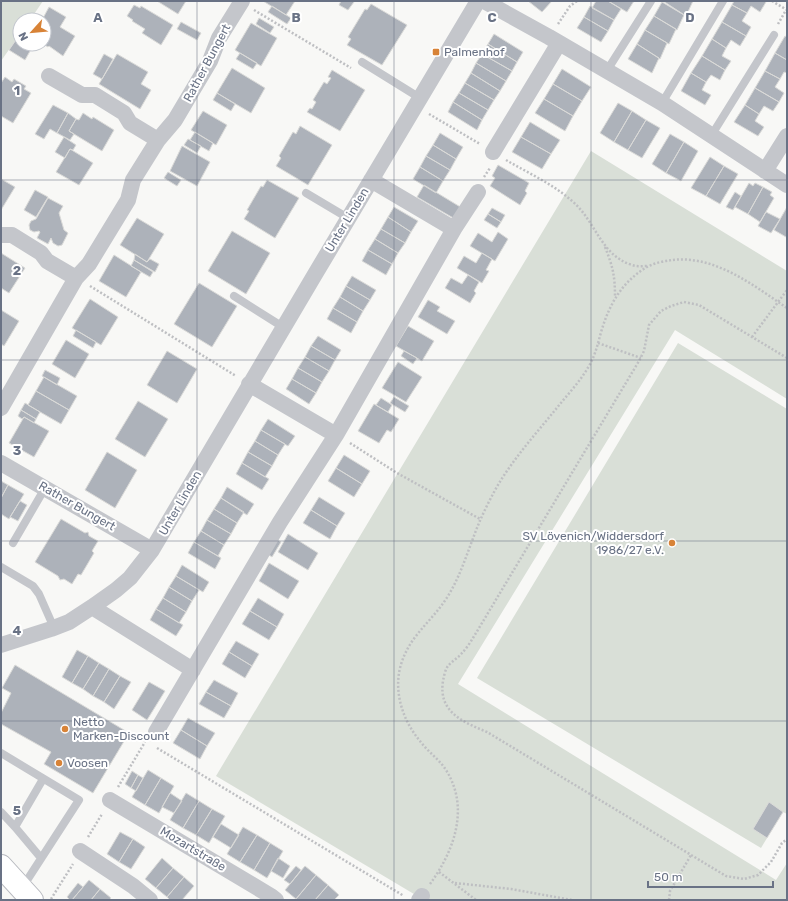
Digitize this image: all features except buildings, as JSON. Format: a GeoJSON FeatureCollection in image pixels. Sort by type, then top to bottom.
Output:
{"type":"FeatureCollection","features":[{"type":"Feature","properties":{"kind":"street","name":"Unter Linden"},"geometry":{"type":"LineString","coordinates":[[1,645],[69,622],[116,590],[130,578],[152,550],[478,1]]}},
{"type":"Feature","properties":{"kind":"street"},"geometry":{"type":"LineString","coordinates":[[484,1],[662,103],[787,185]]}},
{"type":"Feature","properties":{"kind":"street","name":"Rather Bungert"},"geometry":{"type":"LineString","coordinates":[[1,408],[76,278],[90,264],[128,200],[133,180],[158,140],[175,120],[199,81],[210,61],[219,38],[240,2]]}},
{"type":"Feature","properties":{"kind":"street"},"geometry":{"type":"LineString","coordinates":[[493,157],[554,40]]}},
{"type":"Feature","properties":{"kind":"street"},"geometry":{"type":"LineString","coordinates":[[49,76],[82,95],[95,95],[124,113],[130,123],[158,140]]}},
{"type":"Feature","properties":{"kind":"street"},"geometry":{"type":"LineString","coordinates":[[765,171],[787,136]]}},
{"type":"Feature","properties":{"kind":"street","name":"Unter Linden"},"geometry":{"type":"LineString","coordinates":[[371,180],[454,229]]}},
{"type":"Feature","properties":{"kind":"street"},"geometry":{"type":"LineString","coordinates":[[156,732],[280,522],[336,435],[454,229],[478,192]]}},
{"type":"Feature","properties":{"kind":"street"},"geometry":{"type":"LineString","coordinates":[[1,235],[12,236],[41,253],[47,261],[76,278]]}},
{"type":"Feature","properties":{"kind":"street"},"geometry":{"type":"LineString","coordinates":[[250,384],[336,435]]}},
{"type":"Feature","properties":{"kind":"street","name":"Rather Bungert"},"geometry":{"type":"LineString","coordinates":[[1,463],[152,550]]}},
{"type":"Feature","properties":{"kind":"street"},"geometry":{"type":"LineString","coordinates":[[92,607],[194,670]]}},
{"type":"Feature","properties":{"kind":"street","name":"Mozartstraße"},"geometry":{"type":"LineString","coordinates":[[110,800],[276,900]]}},
{"type":"Feature","properties":{"kind":"street"},"geometry":{"type":"LineString","coordinates":[[80,851],[133,886],[150,900]]}},
{"type":"Feature","properties":{"kind":"street"},"geometry":{"type":"LineString","coordinates":[[1,866],[27,894]]}},
{"type":"Feature","properties":{"kind":"lane"},"geometry":{"type":"LineString","coordinates":[[606,72],[651,1]]}},
{"type":"Feature","properties":{"kind":"lane"},"geometry":{"type":"LineString","coordinates":[[662,103],[723,1]]}},
{"type":"Feature","properties":{"kind":"lane"},"geometry":{"type":"LineString","coordinates":[[711,136],[774,35]]}},
{"type":"Feature","properties":{"kind":"lane"},"geometry":{"type":"LineString","coordinates":[[362,62],[420,98]]}},
{"type":"Feature","properties":{"kind":"lane"},"geometry":{"type":"LineString","coordinates":[[306,193],[348,218]]}},
{"type":"Feature","properties":{"kind":"lane"},"geometry":{"type":"LineString","coordinates":[[234,296],[284,327]]}},
{"type":"Feature","properties":{"kind":"lane"},"geometry":{"type":"LineString","coordinates":[[13,543],[45,488]]}},
{"type":"Feature","properties":{"kind":"lane"},"geometry":{"type":"LineString","coordinates":[[1,567],[33,586],[39,594],[54,628]]}},
{"type":"Feature","properties":{"kind":"lane"},"geometry":{"type":"LineString","coordinates":[[1,753],[79,800],[41,858],[27,894]]}},
{"type":"Feature","properties":{"kind":"lane"},"geometry":{"type":"LineString","coordinates":[[15,827],[43,779]]}},
{"type":"Feature","properties":{"kind":"lane"},"geometry":{"type":"LineString","coordinates":[[1,812],[41,858]]}},
{"type":"Feature","properties":{"kind":"path"},"geometry":{"type":"LineString","coordinates":[[554,40],[570,6],[577,1]]}},
{"type":"Feature","properties":{"kind":"path"},"geometry":{"type":"LineString","coordinates":[[772,1],[787,11]]}},
{"type":"Feature","properties":{"kind":"path"},"geometry":{"type":"LineString","coordinates":[[240,2],[357,71]]}},
{"type":"Feature","properties":{"kind":"path"},"geometry":{"type":"LineString","coordinates":[[478,192],[478,187],[493,157]]}},
{"type":"Feature","properties":{"kind":"path"},"geometry":{"type":"LineString","coordinates":[[561,192],[574,202],[587,217],[604,246],[612,266],[615,280],[615,297]]}},
{"type":"Feature","properties":{"kind":"path"},"geometry":{"type":"LineString","coordinates":[[604,246],[620,259],[633,266],[648,266],[665,261],[683,259],[701,261],[717,266],[733,273],[787,308]]}},
{"type":"Feature","properties":{"kind":"path"},"geometry":{"type":"LineString","coordinates":[[50,900],[145,741],[415,897],[439,872],[450,852],[457,829],[458,814],[456,796],[452,781],[445,769],[421,743],[411,730],[404,716],[399,689],[400,669],[409,646],[418,632],[438,610],[448,595],[460,572],[480,519],[501,481],[521,452],[589,366],[597,349],[607,314],[615,297],[632,278],[648,266]]}},
{"type":"Feature","properties":{"kind":"path"},"geometry":{"type":"LineString","coordinates":[[76,278],[250,384]]}},
{"type":"Feature","properties":{"kind":"path"},"geometry":{"type":"LineString","coordinates":[[752,337],[787,290]]}},
{"type":"Feature","properties":{"kind":"path"},"geometry":{"type":"LineString","coordinates":[[787,358],[699,305],[684,302],[661,311],[649,326],[644,351],[640,358],[473,638],[462,653],[448,666],[445,672],[442,689],[445,704],[453,714],[466,724],[487,732],[726,876],[744,879],[758,875],[771,862],[782,842],[787,839]]}},
{"type":"Feature","properties":{"kind":"path"},"geometry":{"type":"LineString","coordinates":[[598,343],[640,358]]}},
{"type":"Feature","properties":{"kind":"path"},"geometry":{"type":"LineString","coordinates":[[336,435],[397,473],[480,519]]}},
{"type":"Feature","properties":{"kind":"path"},"geometry":{"type":"LineString","coordinates":[[669,900],[670,891],[691,855]]}},
{"type":"Feature","properties":{"kind":"path"},"geometry":{"type":"LineString","coordinates":[[439,872],[476,900]]}},
{"type":"Feature","properties":{"kind":"path"},"geometry":{"type":"LineString","coordinates":[[455,883],[511,889],[572,900]]}},
{"type":"Feature","properties":{"kind":"shaded area"},"geometry":{"type":"Polygon","coordinates":[[[1,1],[43,1],[35,12],[12,12],[12,45],[1,61],[1,1]]]}},
{"type":"Feature","properties":{"kind":"shaded area"},"geometry":{"type":"Polygon","coordinates":[[[591,151],[787,271],[787,399],[675,330],[458,684],[776,880],[787,863],[787,900],[424,900],[216,776],[591,151]]]}},
{"type":"Feature","properties":{"kind":"shaded area","name":"SV Lövenich/Widdersdorf 1986/27 e.V."},"geometry":{"type":"Polygon","coordinates":[[[678,343],[787,409],[787,814],[783,812],[761,848],[477,678],[678,343]]]}},
{"type":"Feature","properties":{"kind":"place","name":"Palmenhof"},"geometry":{"type":"Point","coordinates":[436,52]}},
{"type":"Feature","properties":{"kind":"place","name":"SV Lövenich/Widdersdorf 1986/27 e.V."},"geometry":{"type":"Point","coordinates":[672,543]}},
{"type":"Feature","properties":{"kind":"place","name":"Netto Marken-Discount"},"geometry":{"type":"Point","coordinates":[65,729]}},
{"type":"Feature","properties":{"kind":"place","name":"Voosen"},"geometry":{"type":"Point","coordinates":[59,763]}}]}
